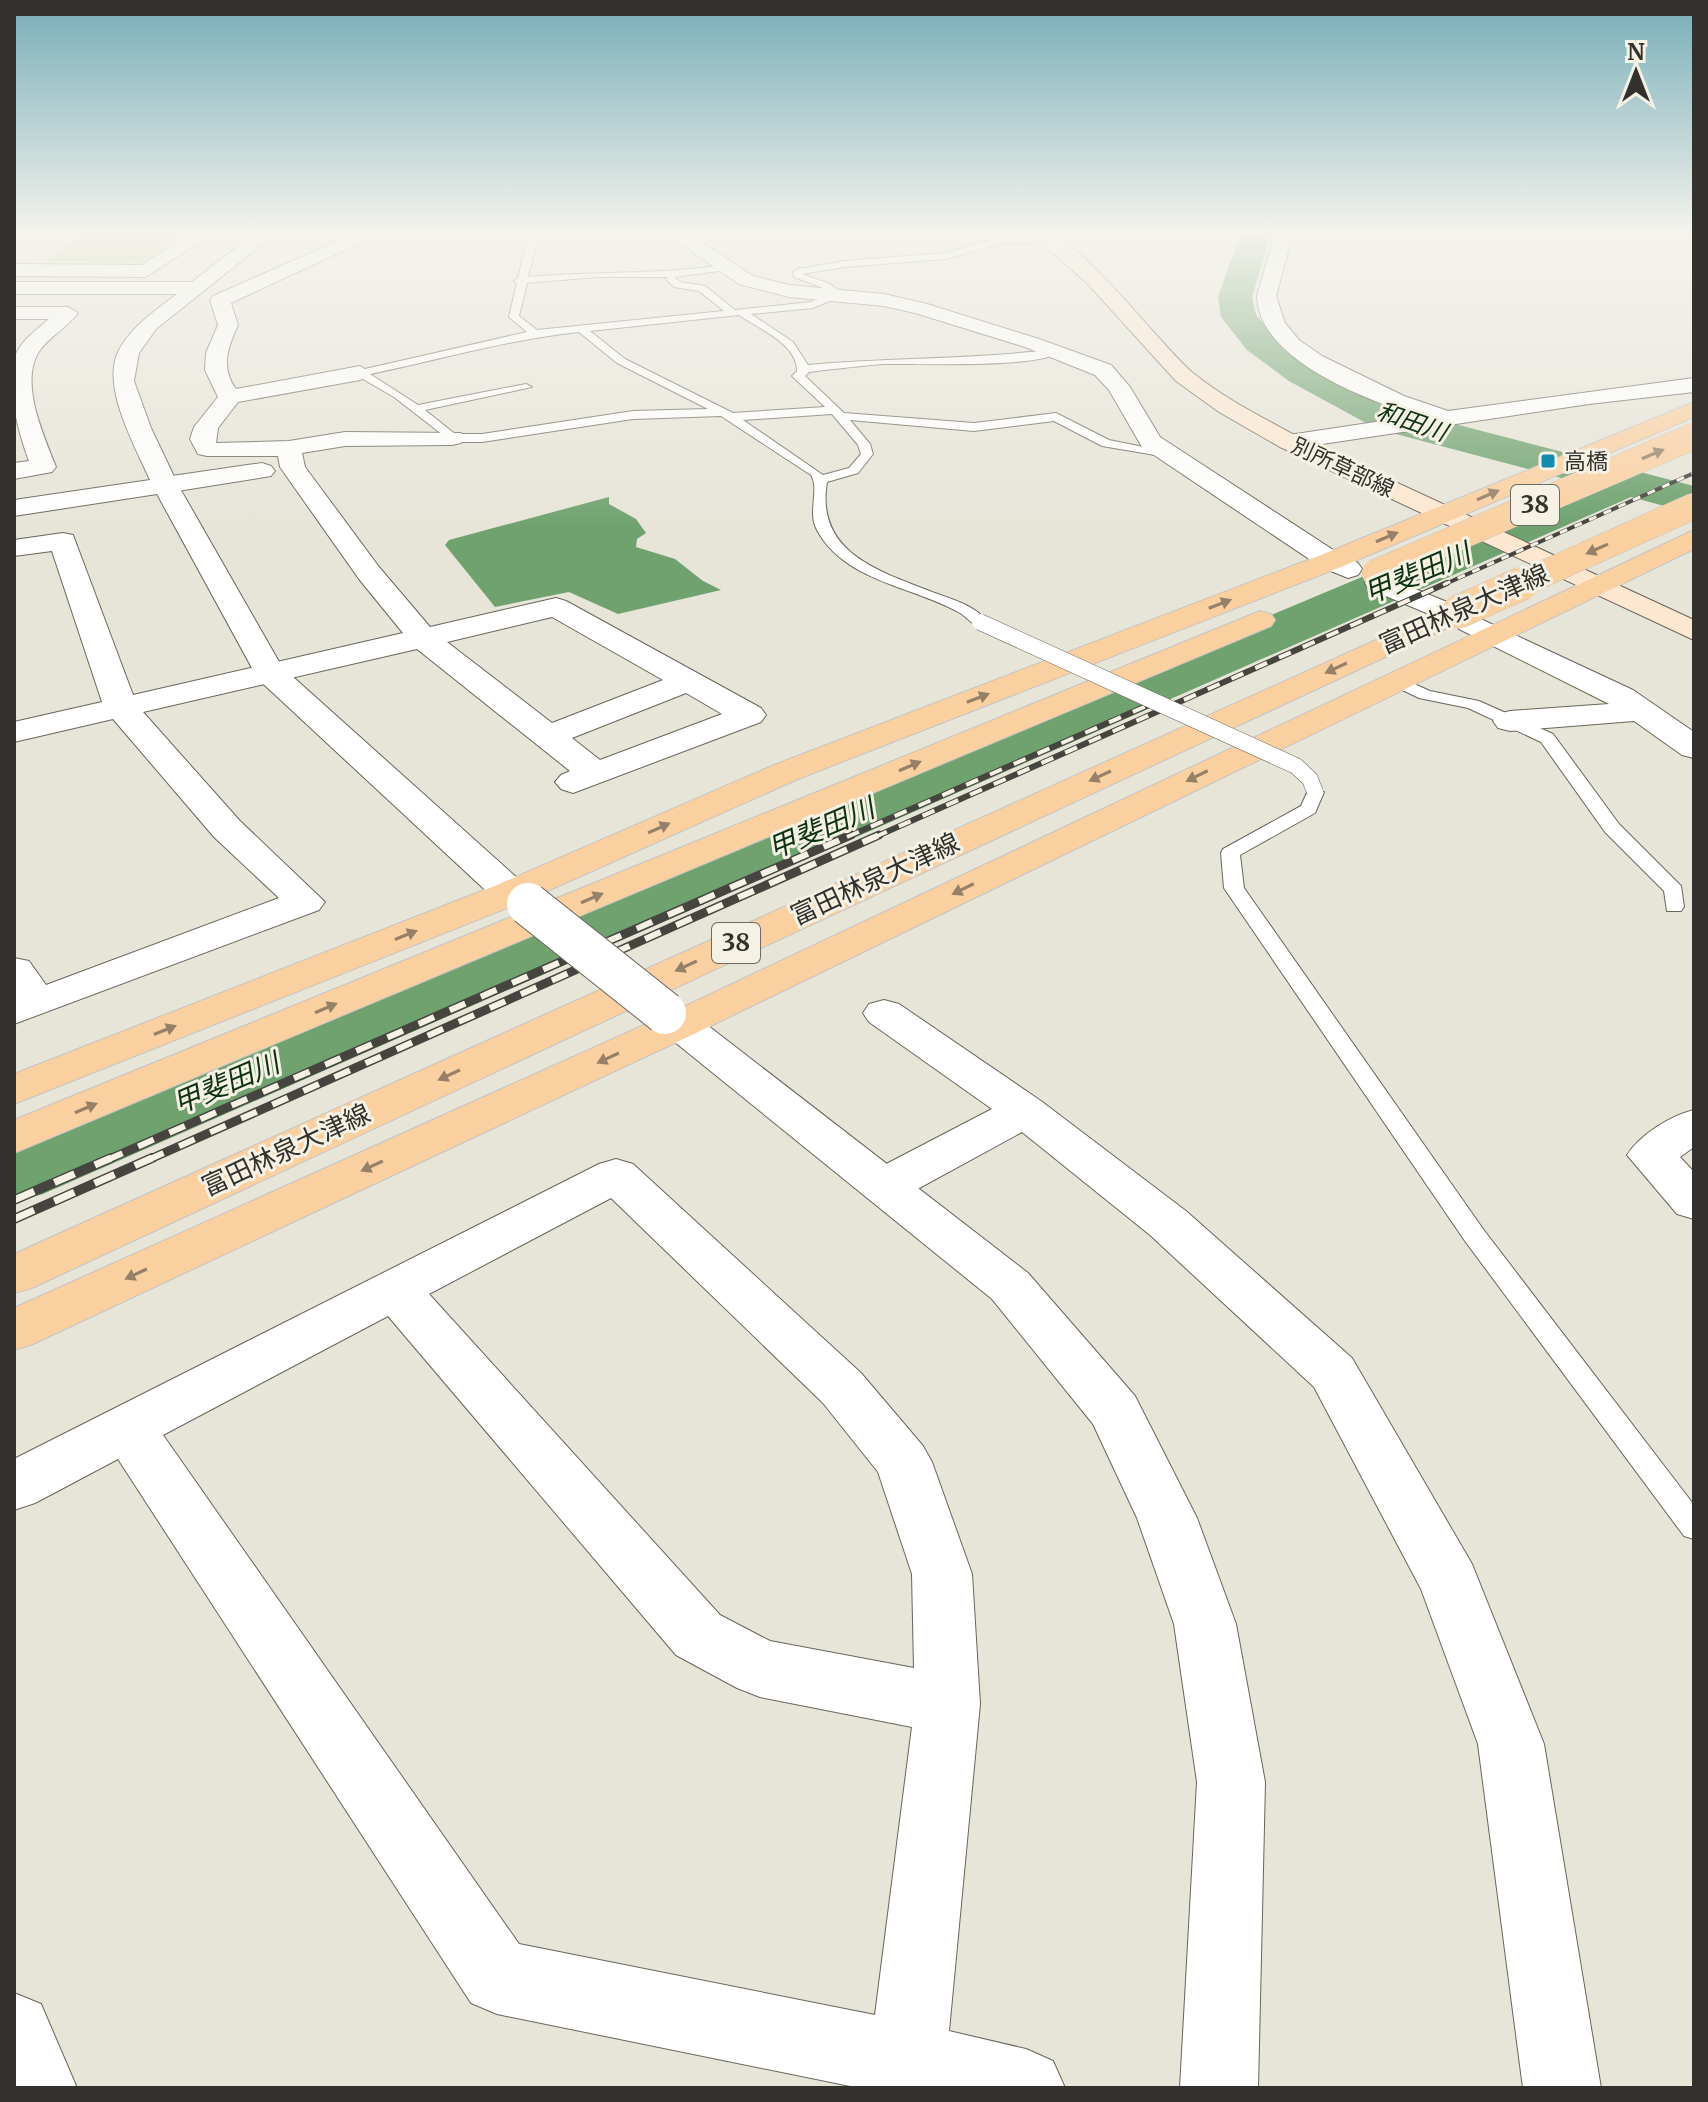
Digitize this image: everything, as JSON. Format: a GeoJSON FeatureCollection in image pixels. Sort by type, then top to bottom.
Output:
{"type":"FeatureCollection","features":[{"type":"Feature","properties":{"kind":"main road","name":"別所草部線"},"geometry":{"type":"LineString","coordinates":[[1143,331],[1184,376],[1229,408],[1289,442],[1694,631]]}},
{"type":"Feature","properties":{"kind":"main road"},"geometry":{"type":"LineString","coordinates":[[14,1090],[520,899],[786,772],[1358,571],[1443,514],[1694,409]]}},
{"type":"Feature","properties":{"kind":"main road","name":"38"},"geometry":{"type":"LineString","coordinates":[[14,1138],[1358,571],[1694,436]]}},
{"type":"Feature","properties":{"kind":"main road","name":"富田林泉大津線"},"geometry":{"type":"LineString","coordinates":[[14,1275],[1465,619],[1694,506]]}},
{"type":"Feature","properties":{"kind":"main road"},"geometry":{"type":"LineString","coordinates":[[14,1330],[672,1019],[1398,682],[1465,619],[1596,584],[1694,538]]}},
{"type":"Feature","properties":{"kind":"street"},"geometry":{"type":"LineString","coordinates":[[14,471],[43,467],[22,427],[18,388],[21,351],[46,331]]}},
{"type":"Feature","properties":{"kind":"street"},"geometry":{"type":"LineString","coordinates":[[144,331],[128,352],[123,381],[165,485],[269,672],[520,899],[1010,1286],[1115,1411],[1167,1518],[1205,1624],[1231,1782],[1219,2088]]}},
{"type":"Feature","properties":{"kind":"street"},"geometry":{"type":"LineString","coordinates":[[225,331],[216,347],[215,364],[218,383],[230,397]]}},
{"type":"Feature","properties":{"kind":"street"},"geometry":{"type":"LineString","coordinates":[[991,331],[1103,370],[1119,387],[1151,442],[1167,453],[1358,571],[1465,619],[1621,697],[1694,748]]}},
{"type":"Feature","properties":{"kind":"street"},"geometry":{"type":"LineString","coordinates":[[1281,331],[1297,349],[1361,387],[1444,420]]}},
{"type":"Feature","properties":{"kind":"street"},"geometry":{"type":"LineString","coordinates":[[291,458],[207,449],[202,439],[206,427],[230,397],[360,373]]}},
{"type":"Feature","properties":{"kind":"street"},"geometry":{"type":"LineString","coordinates":[[1289,442],[1694,385]]}},
{"type":"Feature","properties":{"kind":"street"},"geometry":{"type":"LineString","coordinates":[[14,508],[165,485],[291,458],[345,439],[452,438]]}},
{"type":"Feature","properties":{"kind":"street"},"geometry":{"type":"LineString","coordinates":[[14,732],[269,672],[423,638],[556,607],[749,715],[585,778],[548,736],[423,638],[369,573],[291,458]]}},
{"type":"Feature","properties":{"kind":"street"},"geometry":{"type":"LineString","coordinates":[[14,548],[63,541],[121,708],[227,829],[305,902],[22,995]]}},
{"type":"Feature","properties":{"kind":"street"},"geometry":{"type":"LineString","coordinates":[[548,736],[688,681]]}},
{"type":"Feature","properties":{"kind":"street"},"geometry":{"type":"LineString","coordinates":[[1510,721],[1641,711]]}},
{"type":"Feature","properties":{"kind":"street"},"geometry":{"type":"LineString","coordinates":[[884,1013],[1025,1111],[1168,1223],[1333,1373],[1450,1583],[1511,1744],[1562,2088]]}},
{"type":"Feature","properties":{"kind":"street"},"geometry":{"type":"LineString","coordinates":[[884,1186],[1025,1111]]}},
{"type":"Feature","properties":{"kind":"street"},"geometry":{"type":"LineString","coordinates":[[1694,1125],[1651,1155],[1694,1202]]}},
{"type":"Feature","properties":{"kind":"street"},"geometry":{"type":"LineString","coordinates":[[14,1486],[616,1175],[842,1388],[903,1462],[942,1574],[947,1704],[908,2074]]}},
{"type":"Feature","properties":{"kind":"street"},"geometry":{"type":"LineString","coordinates":[[394,1289],[698,1635],[760,1668],[947,1704]]}},
{"type":"Feature","properties":{"kind":"street"},"geometry":{"type":"LineString","coordinates":[[127,1427],[497,1977],[908,2074],[1026,2088]]}},
{"type":"Feature","properties":{"kind":"street"},"geometry":{"type":"LineString","coordinates":[[14,2031],[38,2088]]}},
{"type":"Feature","properties":{"kind":"lane"},"geometry":{"type":"LineString","coordinates":[[360,373],[481,348],[535,333],[557,331]]}},
{"type":"Feature","properties":{"kind":"lane"},"geometry":{"type":"LineString","coordinates":[[585,331],[621,361],[727,415],[816,473],[820,479],[817,501],[824,530],[836,545],[859,563],[966,610],[980,622],[1296,766],[1310,779],[1315,792],[1309,809],[1230,853],[1234,888],[1474,1235],[1694,1527]]}},
{"type":"Feature","properties":{"kind":"lane"},"geometry":{"type":"LineString","coordinates":[[767,331],[789,344],[803,362],[798,376],[838,413],[864,444],[867,454],[861,466],[850,474],[820,479]]}},
{"type":"Feature","properties":{"kind":"lane"},"geometry":{"type":"LineString","coordinates":[[803,369],[885,361],[933,363],[1012,358],[1056,352]]}},
{"type":"Feature","properties":{"kind":"lane"},"geometry":{"type":"LineString","coordinates":[[360,373],[452,438],[482,438],[633,415],[838,413],[974,427],[1056,417],[1106,443],[1167,453]]}},
{"type":"Feature","properties":{"kind":"lane"},"geometry":{"type":"LineString","coordinates":[[414,409],[526,387]]}},
{"type":"Feature","properties":{"kind":"lane"},"geometry":{"type":"LineString","coordinates":[[1398,682],[1425,695],[1473,704],[1547,738],[1612,828],[1674,890],[1674,907]]}},
{"type":"Feature","properties":{"kind":"shaded area"},"geometry":{"type":"Polygon","coordinates":[[[609,497],[609,504],[636,519],[646,533],[637,539],[636,547],[675,559],[703,581],[721,590],[618,614],[569,592],[495,607],[445,545],[449,540],[609,497]]]}},
{"type":"Feature","properties":{"kind":"waterway","name":"和田川"},"geometry":{"type":"LineString","coordinates":[[1251,331],[1260,342],[1303,373],[1391,420],[1627,482]]}},
{"type":"Feature","properties":{"kind":"waterway","name":"甲斐田川"},"geometry":{"type":"LineString","coordinates":[[14,1174],[1627,482]]}},
{"type":"Feature","properties":{"kind":"waterway","name":"和田川"},"geometry":{"type":"LineString","coordinates":[[1627,482],[1694,500]]}},
{"type":"Feature","properties":{"kind":"railway"},"geometry":{"type":"LineString","coordinates":[[1443,585],[1694,473]]}},
{"type":"Feature","properties":{"kind":"railway"},"geometry":{"type":"LineString","coordinates":[[875,837],[1447,583]]}},
{"type":"Feature","properties":{"kind":"railway"},"geometry":{"type":"LineString","coordinates":[[847,837],[1151,704]]}},
{"type":"Feature","properties":{"kind":"railway"},"geometry":{"type":"LineString","coordinates":[[107,1160],[851,835]]}},
{"type":"Feature","properties":{"kind":"railway"},"geometry":{"type":"LineString","coordinates":[[148,1160],[879,835]]}},
{"type":"Feature","properties":{"kind":"railway"},"geometry":{"type":"LineString","coordinates":[[14,1200],[111,1158]]}},
{"type":"Feature","properties":{"kind":"railway"},"geometry":{"type":"LineString","coordinates":[[14,1219],[152,1158]]}},
{"type":"Feature","properties":{"kind":"place","name":"高橋"},"geometry":{"type":"Point","coordinates":[1548,461]}}]}
